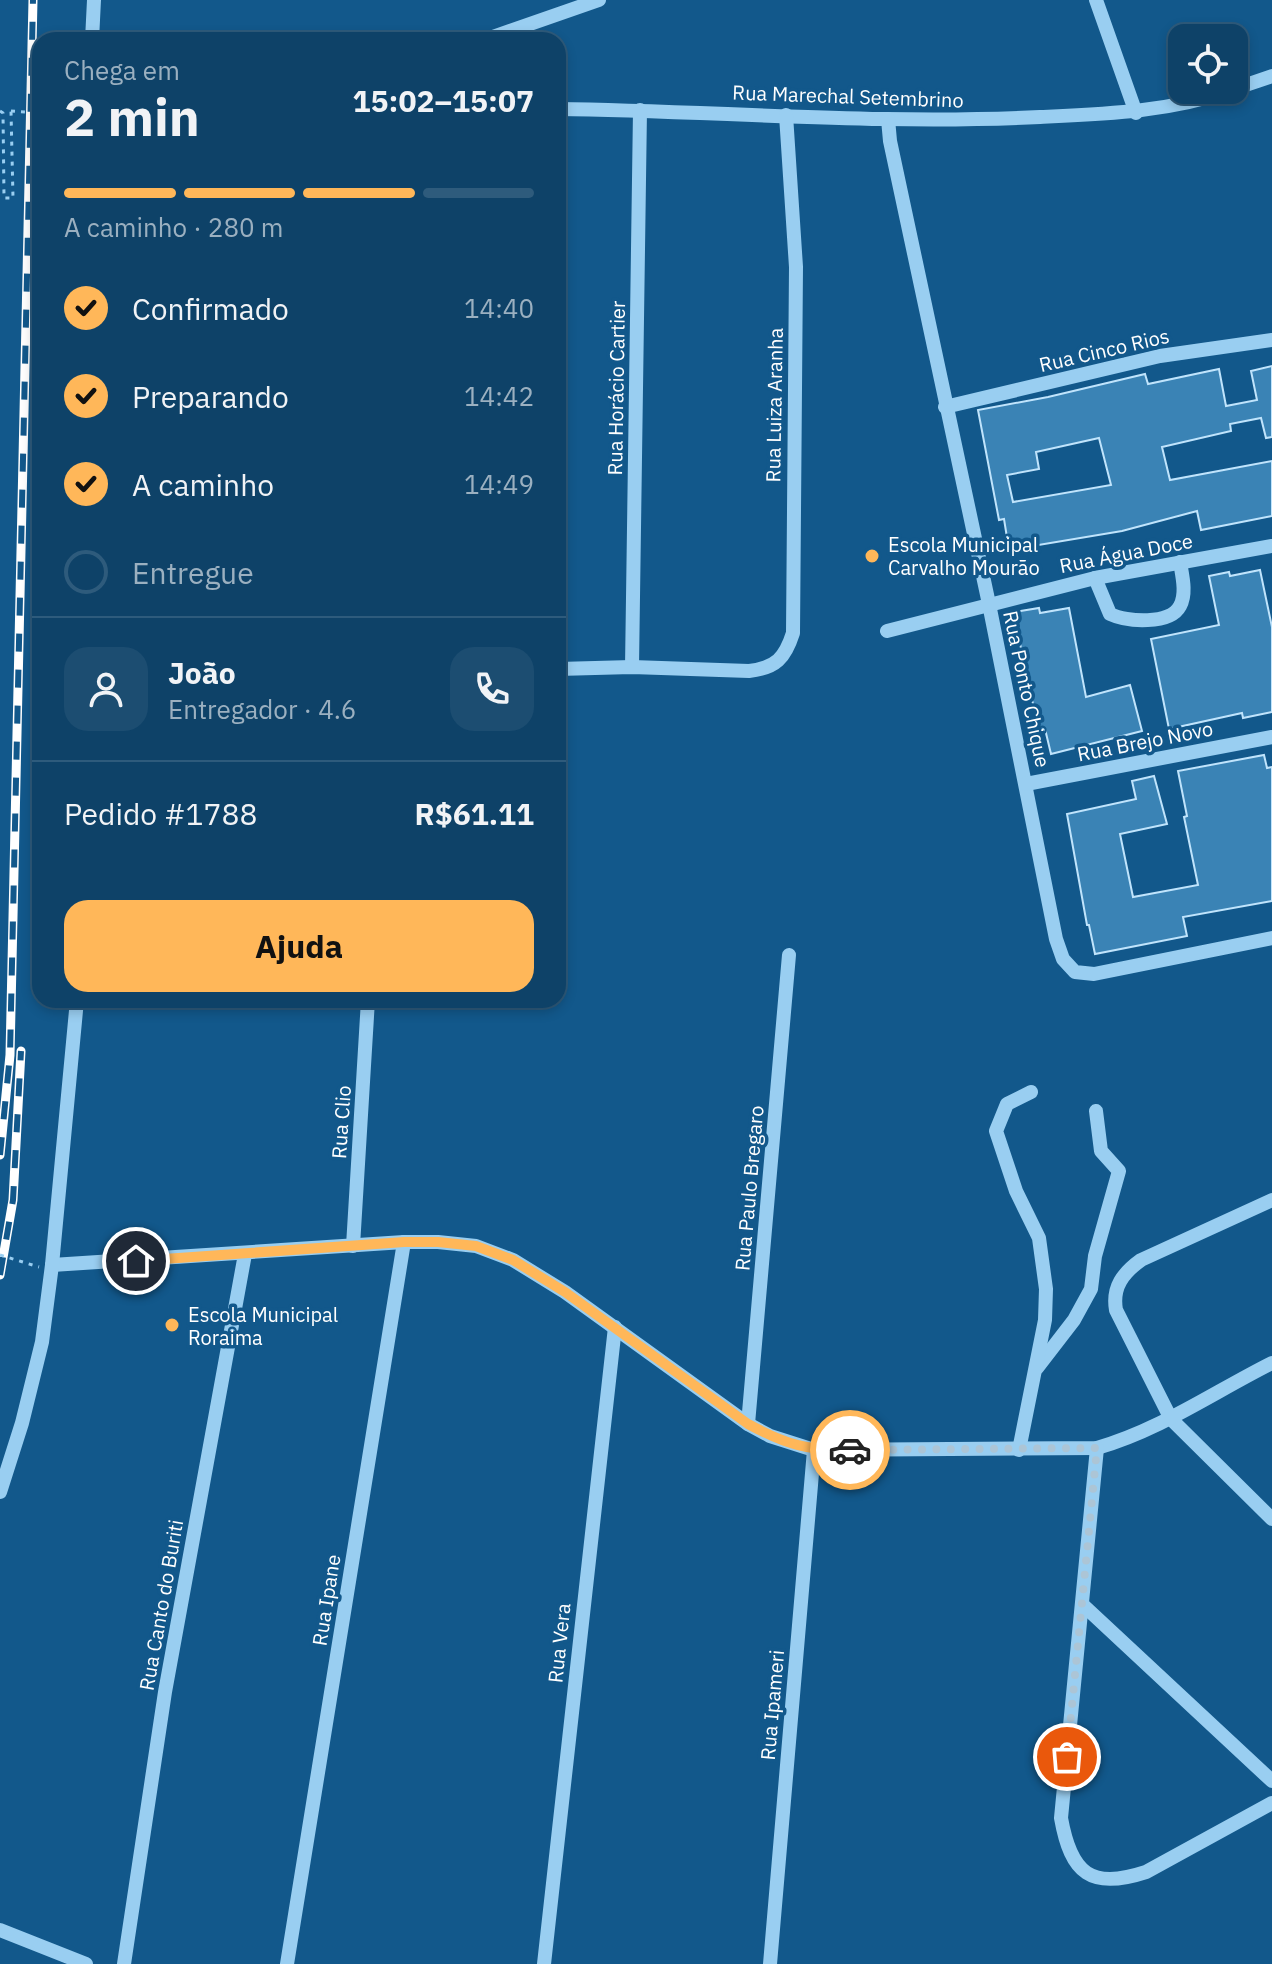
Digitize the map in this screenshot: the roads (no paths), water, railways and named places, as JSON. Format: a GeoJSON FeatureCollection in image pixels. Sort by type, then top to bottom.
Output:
{"type":"FeatureCollection","features":[{"type":"Feature","properties":{"kind":"street"},"geometry":{"type":"LineString","coordinates":[[92,32],[94,0]]}},
{"type":"Feature","properties":{"kind":"street"},"geometry":{"type":"LineString","coordinates":[[507,32],[599,0]]}},
{"type":"Feature","properties":{"kind":"street"},"geometry":{"type":"LineString","coordinates":[[1096,0],[1136,113]]}},
{"type":"Feature","properties":{"kind":"street","name":"Rua Marechal Setembrino"},"geometry":{"type":"LineString","coordinates":[[1248,85],[1272,76]]}},
{"type":"Feature","properties":{"kind":"street","name":"Rua Marechal Setembrino"},"geometry":{"type":"LineString","coordinates":[[566,109],[888,119],[1011,119],[1136,113],[1184,104]]}},
{"type":"Feature","properties":{"kind":"street","name":"Rua Horácio Cartier"},"geometry":{"type":"LineString","coordinates":[[632,667],[640,110]]}},
{"type":"Feature","properties":{"kind":"street","name":"Rua Luiza Aranha"},"geometry":{"type":"LineString","coordinates":[[632,667],[767,669],[779,662],[788,650],[793,633],[796,267],[786,115]]}},
{"type":"Feature","properties":{"kind":"street","name":"Rua Ponto Chique"},"geometry":{"type":"LineString","coordinates":[[888,119],[945,407],[989,604],[1056,939],[1063,959],[1075,972],[1094,974],[1272,938]]}},
{"type":"Feature","properties":{"kind":"street","name":"Rua Cinco Rios"},"geometry":{"type":"LineString","coordinates":[[945,407],[1160,356],[1272,340]]}},
{"type":"Feature","properties":{"kind":"street","name":"Rua Água Doce"},"geometry":{"type":"LineString","coordinates":[[887,631],[1095,578],[1272,546]]}},
{"type":"Feature","properties":{"kind":"street"},"geometry":{"type":"LineString","coordinates":[[1095,578],[1110,614],[1125,621],[1165,618],[1180,606],[1183,594],[1180,562]]}},
{"type":"Feature","properties":{"kind":"street"},"geometry":{"type":"LineString","coordinates":[[566,669],[632,667]]}},
{"type":"Feature","properties":{"kind":"street","name":"Rua Brejo Novo"},"geometry":{"type":"LineString","coordinates":[[1026,784],[1272,737]]}},
{"type":"Feature","properties":{"kind":"street","name":"Rua Paulo Bregaro"},"geometry":{"type":"LineString","coordinates":[[748,1424],[789,955]]}},
{"type":"Feature","properties":{"kind":"street"},"geometry":{"type":"LineString","coordinates":[[0,1492],[22,1423],[42,1342],[46,1266],[76,1008]]}},
{"type":"Feature","properties":{"kind":"street","name":"Rua Clio"},"geometry":{"type":"LineString","coordinates":[[353,1246],[368,1008]]}},
{"type":"Feature","properties":{"kind":"street"},"geometry":{"type":"LineString","coordinates":[[1019,1450],[1047,1303],[1039,1238],[1016,1191],[996,1131],[1007,1104],[1031,1092]]}},
{"type":"Feature","properties":{"kind":"street"},"geometry":{"type":"LineString","coordinates":[[1034,1371],[1074,1320],[1091,1289],[1095,1256],[1119,1171],[1101,1151],[1096,1111]]}},
{"type":"Feature","properties":{"kind":"street"},"geometry":{"type":"LineString","coordinates":[[1272,1200],[1141,1260],[1119,1282],[1113,1297],[1116,1310],[1171,1419],[1272,1519]]}},
{"type":"Feature","properties":{"kind":"street"},"geometry":{"type":"LineString","coordinates":[[46,1266],[404,1242],[476,1246],[513,1260],[615,1327],[748,1424],[786,1443],[814,1450],[1097,1448],[1171,1419],[1272,1363]]}},
{"type":"Feature","properties":{"kind":"street","name":"Rua Ipane"},"geometry":{"type":"LineString","coordinates":[[287,1964],[404,1242]]}},
{"type":"Feature","properties":{"kind":"street","name":"Rua Canto do Buriti"},"geometry":{"type":"LineString","coordinates":[[124,1964],[165,1692],[245,1254]]}},
{"type":"Feature","properties":{"kind":"street","name":"Rua Vera"},"geometry":{"type":"LineString","coordinates":[[544,1964],[615,1327]]}},
{"type":"Feature","properties":{"kind":"street"},"geometry":{"type":"LineString","coordinates":[[1097,1448],[1061,1818],[1066,1848],[1081,1870],[1104,1880],[1126,1878],[1146,1872],[1272,1803]]}},
{"type":"Feature","properties":{"kind":"street","name":"Rua Ipameri"},"geometry":{"type":"LineString","coordinates":[[770,1964],[814,1450]]}},
{"type":"Feature","properties":{"kind":"street"},"geometry":{"type":"LineString","coordinates":[[1083,1605],[1272,1781]]}},
{"type":"Feature","properties":{"kind":"street"},"geometry":{"type":"LineString","coordinates":[[0,1930],[86,1964]]}},
{"type":"Feature","properties":{"kind":"railway"},"geometry":{"type":"LineString","coordinates":[[32,32],[33,0]]}},
{"type":"Feature","properties":{"kind":"railway"},"geometry":{"type":"LineString","coordinates":[[0,1155],[10,1055],[32,46]]}},
{"type":"Feature","properties":{"kind":"railway"},"geometry":{"type":"LineString","coordinates":[[0,1275],[13,1200],[21,1051]]}},
{"type":"Feature","properties":{"kind":"place","name":"Escola Municipal Carvalho Mourão"},"geometry":{"type":"Point","coordinates":[872,556]}},
{"type":"Feature","properties":{"kind":"place","name":"Escola Municipal Roraima"},"geometry":{"type":"Point","coordinates":[172,1325]}}]}
